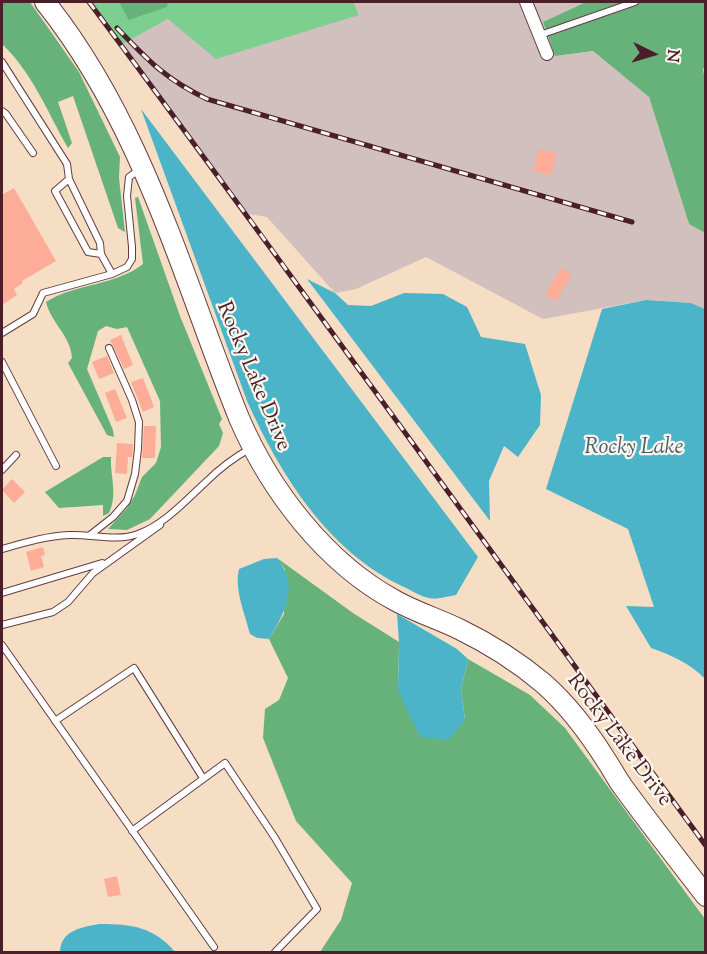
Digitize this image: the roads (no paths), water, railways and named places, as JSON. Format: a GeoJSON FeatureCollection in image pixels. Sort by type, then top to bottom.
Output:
{"type":"FeatureCollection","features":[{"type":"Feature","properties":{"kind":"main road","name":"Rocky Lake Drive"},"geometry":{"type":"LineString","coordinates":[[45,2],[90,66],[129,138],[158,203],[220,371],[252,448],[286,502],[346,566],[397,601],[461,630],[515,661],[546,686],[568,709],[606,759],[621,785],[705,896]]}},
{"type":"Feature","properties":{"kind":"street"},"geometry":{"type":"LineString","coordinates":[[526,2],[547,54]]}},
{"type":"Feature","properties":{"kind":"lane"},"geometry":{"type":"LineString","coordinates":[[540,35],[635,2]]}},
{"type":"Feature","properties":{"kind":"lane"},"geometry":{"type":"LineString","coordinates":[[2,62],[67,164],[69,179],[100,243],[101,254],[112,274]]}},
{"type":"Feature","properties":{"kind":"lane"},"geometry":{"type":"LineString","coordinates":[[2,111],[33,153]]}},
{"type":"Feature","properties":{"kind":"lane"},"geometry":{"type":"LineString","coordinates":[[2,333],[33,314],[43,293],[112,274],[127,267],[132,260],[127,196],[129,177],[142,168]]}},
{"type":"Feature","properties":{"kind":"lane"},"geometry":{"type":"LineString","coordinates":[[69,179],[55,191],[88,252],[101,254]]}},
{"type":"Feature","properties":{"kind":"lane"},"geometry":{"type":"LineString","coordinates":[[90,535],[113,517],[127,501],[135,474],[138,449],[139,422],[109,348]]}},
{"type":"Feature","properties":{"kind":"lane"},"geometry":{"type":"LineString","coordinates":[[2,362],[56,466]]}},
{"type":"Feature","properties":{"kind":"lane"},"geometry":{"type":"LineString","coordinates":[[2,626],[53,612],[68,602],[93,573],[144,538],[232,459],[252,448]]}},
{"type":"Feature","properties":{"kind":"lane"},"geometry":{"type":"LineString","coordinates":[[2,470],[16,455]]}},
{"type":"Feature","properties":{"kind":"lane"},"geometry":{"type":"LineString","coordinates":[[2,549],[45,538],[135,535],[145,531],[178,508]]}},
{"type":"Feature","properties":{"kind":"lane"},"geometry":{"type":"LineString","coordinates":[[2,592],[76,572],[109,560]]}},
{"type":"Feature","properties":{"kind":"lane"},"geometry":{"type":"LineString","coordinates":[[2,645],[214,947]]}},
{"type":"Feature","properties":{"kind":"lane"},"geometry":{"type":"LineString","coordinates":[[55,721],[134,668],[203,778]]}},
{"type":"Feature","properties":{"kind":"lane"},"geometry":{"type":"LineString","coordinates":[[132,831],[225,763],[275,838],[317,909],[275,952]]}},
{"type":"Feature","properties":{"kind":"water"},"geometry":{"type":"Polygon","coordinates":[[[141,109],[478,557],[456,595],[435,599],[419,595],[377,572],[330,532],[291,483],[247,401],[141,109]]]}},
{"type":"Feature","properties":{"kind":"water"},"geometry":{"type":"Polygon","coordinates":[[[307,279],[335,293],[348,305],[371,306],[404,293],[443,294],[467,307],[481,337],[525,344],[541,395],[540,425],[518,457],[504,446],[489,481],[490,521],[307,279]]]}},
{"type":"Feature","properties":{"kind":"water","name":"Rocky Lake"},"geometry":{"type":"Polygon","coordinates":[[[646,300],[691,303],[705,309],[705,679],[680,660],[651,648],[626,606],[654,607],[628,529],[546,489],[602,309],[646,300]]]}},
{"type":"Feature","properties":{"kind":"water"},"geometry":{"type":"Polygon","coordinates":[[[277,558],[288,579],[288,599],[269,639],[257,638],[250,634],[241,602],[238,585],[239,569],[264,559],[277,558]]]}},
{"type":"Feature","properties":{"kind":"water"},"geometry":{"type":"Polygon","coordinates":[[[397,614],[457,649],[468,659],[461,690],[465,720],[448,740],[420,737],[398,690],[397,614]]]}},
{"type":"Feature","properties":{"kind":"water"},"geometry":{"type":"Polygon","coordinates":[[[100,924],[142,929],[159,937],[175,952],[60,952],[61,945],[68,934],[80,928],[100,924]]]}},
{"type":"Feature","properties":{"kind":"railway"},"geometry":{"type":"LineString","coordinates":[[89,2],[706,846]]}},
{"type":"Feature","properties":{"kind":"railway"},"geometry":{"type":"LineString","coordinates":[[117,28],[158,68],[192,92],[207,99],[632,222]]}}]}
